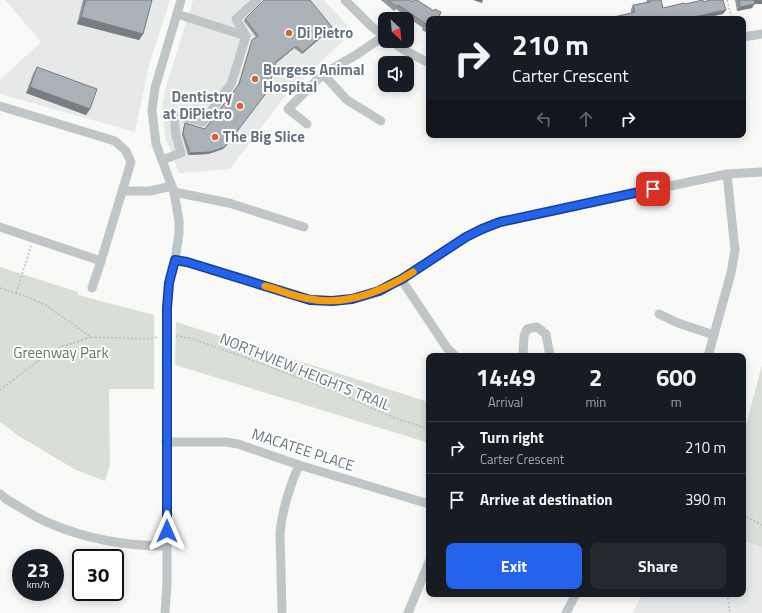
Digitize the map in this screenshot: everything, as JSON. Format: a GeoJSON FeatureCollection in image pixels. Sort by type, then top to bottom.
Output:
{"type":"FeatureCollection","features":[{"type":"Feature","properties":{"kind":"street"},"geometry":{"type":"LineString","coordinates":[[165,613],[167,583],[167,308],[169,283],[175,260],[179,234],[179,220],[173,189],[155,138],[152,110],[155,88],[181,0]]}},
{"type":"Feature","properties":{"kind":"street"},"geometry":{"type":"LineString","coordinates":[[162,160],[181,153],[176,136],[174,115],[203,122],[232,84],[246,36],[236,19],[257,0]]}},
{"type":"Feature","properties":{"kind":"street"},"geometry":{"type":"LineString","coordinates":[[346,0],[360,16],[378,31]]}},
{"type":"Feature","properties":{"kind":"street"},"geometry":{"type":"LineString","coordinates":[[177,14],[246,36]]}},
{"type":"Feature","properties":{"kind":"street"},"geometry":{"type":"LineString","coordinates":[[746,37],[762,34]]}},
{"type":"Feature","properties":{"kind":"street"},"geometry":{"type":"LineString","coordinates":[[307,124],[288,109],[323,74],[378,43]]}},
{"type":"Feature","properties":{"kind":"street"},"geometry":{"type":"LineString","coordinates":[[401,48],[426,61]]}},
{"type":"Feature","properties":{"kind":"street"},"geometry":{"type":"LineString","coordinates":[[323,74],[347,100],[381,120]]}},
{"type":"Feature","properties":{"kind":"street"},"geometry":{"type":"LineString","coordinates":[[0,106],[115,141],[126,151],[131,162],[92,288]]}},
{"type":"Feature","properties":{"kind":"street"},"geometry":{"type":"LineString","coordinates":[[175,260],[187,262],[310,300],[332,301],[352,299],[379,291],[402,279],[466,237],[500,222],[727,174],[762,172]]}},
{"type":"Feature","properties":{"kind":"street"},"geometry":{"type":"LineString","coordinates":[[709,353],[731,273],[735,250],[727,174]]}},
{"type":"Feature","properties":{"kind":"street"},"geometry":{"type":"LineString","coordinates":[[122,191],[173,189],[229,203],[304,228]]}},
{"type":"Feature","properties":{"kind":"street"},"geometry":{"type":"LineString","coordinates":[[0,227],[101,261]]}},
{"type":"Feature","properties":{"kind":"street"},"geometry":{"type":"LineString","coordinates":[[402,279],[447,348],[452,353]]}},
{"type":"Feature","properties":{"kind":"street"},"geometry":{"type":"LineString","coordinates":[[659,314],[678,323],[714,335]]}},
{"type":"Feature","properties":{"kind":"street"},"geometry":{"type":"LineString","coordinates":[[523,353],[524,336],[527,329],[537,327],[546,334],[549,353]]}},
{"type":"Feature","properties":{"kind":"street","name":"MACATEE PLACE"},"geometry":{"type":"LineString","coordinates":[[166,442],[226,442],[238,444],[299,465],[426,503]]}},
{"type":"Feature","properties":{"kind":"street"},"geometry":{"type":"LineString","coordinates":[[282,611],[281,521],[299,465]]}},
{"type":"Feature","properties":{"kind":"street"},"geometry":{"type":"LineString","coordinates":[[2,499],[48,523],[104,541],[167,546]]}},
{"type":"Feature","properties":{"kind":"street"},"geometry":{"type":"LineString","coordinates":[[408,613],[426,569]]}},
{"type":"Feature","properties":{"kind":"street"},"geometry":{"type":"LineString","coordinates":[[566,613],[574,597]]}},
{"type":"Feature","properties":{"kind":"path"},"geometry":{"type":"LineString","coordinates":[[728,0],[731,16]]}},
{"type":"Feature","properties":{"kind":"path"},"geometry":{"type":"LineString","coordinates":[[16,293],[34,239]]}},
{"type":"Feature","properties":{"kind":"path"},"geometry":{"type":"LineString","coordinates":[[0,288],[33,299],[47,306],[91,338]]}},
{"type":"Feature","properties":{"kind":"path"},"geometry":{"type":"LineString","coordinates":[[0,390],[46,355],[58,348],[91,338],[149,339],[161,337]]}},
{"type":"Feature","properties":{"kind":"path","name":"NORTHVIEW HEIGHTS TRAIL"},"geometry":{"type":"LineString","coordinates":[[172,337],[190,338],[342,394],[395,418],[426,429]]}},
{"type":"Feature","properties":{"kind":"path"},"geometry":{"type":"LineString","coordinates":[[746,517],[762,525]]}},
{"type":"Feature","properties":{"kind":"path"},"geometry":{"type":"LineString","coordinates":[[727,597],[730,613]]}},
{"type":"Feature","properties":{"kind":"shaded area"},"geometry":{"type":"Polygon","coordinates":[[[5,0],[170,0],[149,65],[135,132],[0,94],[0,80],[41,42],[5,0]]]}},
{"type":"Feature","properties":{"kind":"shaded area"},"geometry":{"type":"Polygon","coordinates":[[[193,0],[324,0],[353,32],[281,101],[230,169],[179,173],[165,136],[162,109],[165,90],[193,0]]]}},
{"type":"Feature","properties":{"kind":"shaded area"},"geometry":{"type":"Polygon","coordinates":[[[746,542],[762,547],[762,613],[632,613],[640,597],[746,597],[746,542]]]}},
{"type":"Feature","properties":{"kind":"green space","name":"Greenway Park"},"geometry":{"type":"Polygon","coordinates":[[[0,267],[78,292],[78,295],[154,315],[154,389],[109,389],[110,464],[105,481],[76,470],[19,436],[0,422],[0,267]]]}},
{"type":"Feature","properties":{"kind":"green space"},"geometry":{"type":"Polygon","coordinates":[[[176,322],[426,401],[426,442],[175,365],[176,322]]]}},
{"type":"Feature","properties":{"kind":"green space"},"geometry":{"type":"Polygon","coordinates":[[[762,365],[762,547],[746,542],[746,425],[762,365]]]}},
{"type":"Feature","properties":{"kind":"building"},"geometry":{"type":"Polygon","coordinates":[[[86,0],[152,0],[143,34],[81,17],[86,0]]]}},
{"type":"Feature","properties":{"kind":"building"},"geometry":{"type":"Polygon","coordinates":[[[264,0],[310,0],[332,27],[303,52],[296,46],[276,62],[267,92],[225,147],[210,152],[190,153],[183,133],[185,123],[205,129],[239,84],[252,40],[258,36],[245,19],[264,0]]]}},
{"type":"Feature","properties":{"kind":"building"},"geometry":{"type":"Polygon","coordinates":[[[388,0],[410,0],[412,2],[413,0],[417,0],[434,11],[435,9],[441,12],[439,16],[426,16],[426,24],[414,16],[414,12],[408,12],[398,5],[397,7],[388,0]]]}},
{"type":"Feature","properties":{"kind":"building"},"geometry":{"type":"Polygon","coordinates":[[[650,0],[661,0],[663,8],[703,0],[703,2],[710,0],[723,0],[726,10],[698,16],[618,16],[635,12],[633,5],[650,2],[650,0]]]}},
{"type":"Feature","properties":{"kind":"building"},"geometry":{"type":"Polygon","coordinates":[[[739,0],[760,0],[754,1],[755,4],[740,7],[739,0]]]}},
{"type":"Feature","properties":{"kind":"building"},"geometry":{"type":"Polygon","coordinates":[[[37,67],[97,89],[90,109],[30,87],[37,67]]]}},
{"type":"Feature","properties":{"kind":"slow traffic"},"geometry":{"type":"LineString","coordinates":[[265,286],[310,300],[332,301],[352,299],[379,291],[413,272]]}},
{"type":"Feature","properties":{"kind":"place","name":"Di Pietro"},"geometry":{"type":"Point","coordinates":[289,33]}},
{"type":"Feature","properties":{"kind":"place","name":"Burgess Animal Hospital"},"geometry":{"type":"Point","coordinates":[255,79]}},
{"type":"Feature","properties":{"kind":"place","name":"Dentistry at DiPietro"},"geometry":{"type":"Point","coordinates":[240,106]}},
{"type":"Feature","properties":{"kind":"place","name":"The Big Slice"},"geometry":{"type":"Point","coordinates":[215,137]}},
{"type":"Feature","properties":{"kind":"route"},"geometry":{"type":"LineString","coordinates":[[167,531],[167,308],[169,283],[175,260],[187,262],[310,300],[332,301],[352,299],[379,291],[402,279],[466,237],[500,222],[653,189]]}}]}
